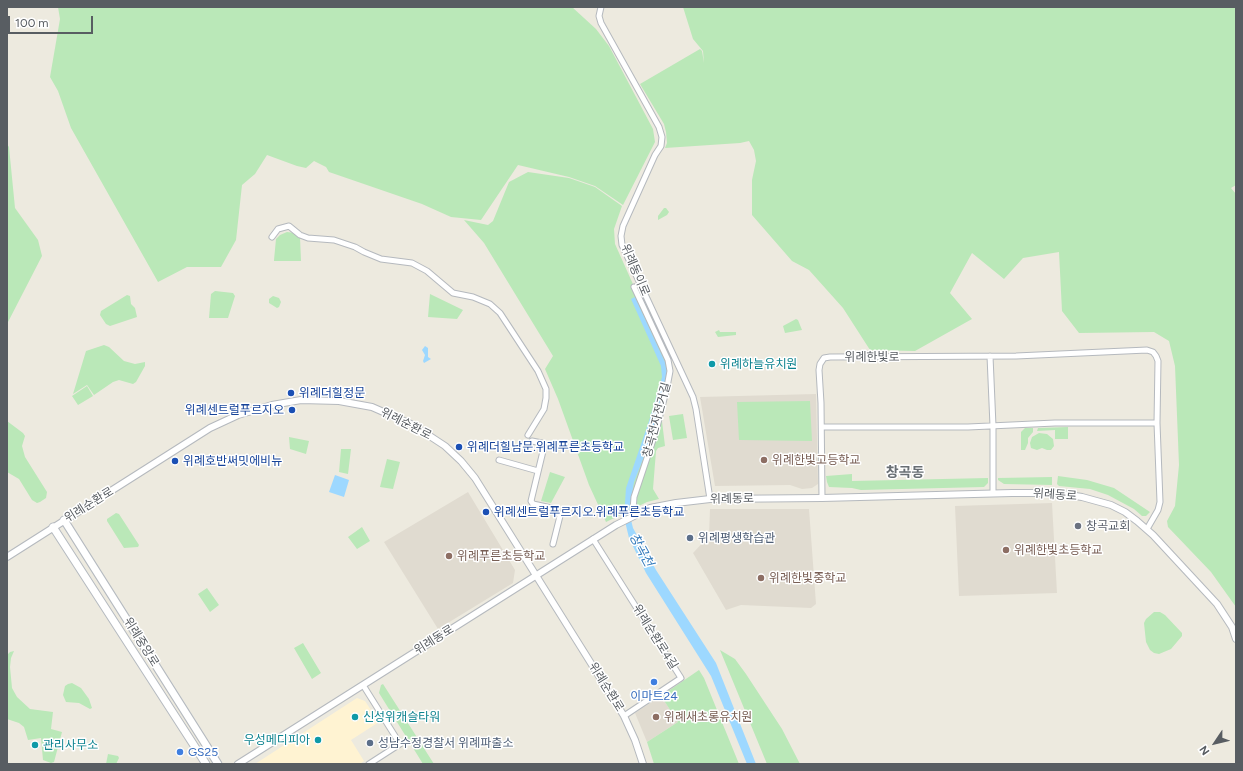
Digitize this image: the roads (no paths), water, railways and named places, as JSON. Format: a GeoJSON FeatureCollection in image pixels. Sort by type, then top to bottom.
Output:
{"type":"FeatureCollection","features":[{"type":"Feature","properties":{"kind":"main road","name":"위례중앙로"},"geometry":{"type":"LineString","coordinates":[[64,520],[218,764]]}},
{"type":"Feature","properties":{"kind":"main road","name":"위례중앙로"},"geometry":{"type":"LineString","coordinates":[[53,527],[206,764]]}},
{"type":"Feature","properties":{"kind":"street","name":"위례동이로"},"geometry":{"type":"LineString","coordinates":[[602,7],[599,16],[601,23],[659,127],[662,136],[661,146],[655,155],[623,226],[621,236],[622,245],[693,397],[710,499]]}},
{"type":"Feature","properties":{"kind":"street"},"geometry":{"type":"LineString","coordinates":[[272,237],[278,229],[289,226],[300,235],[308,238],[334,240],[355,247],[381,259],[412,263],[427,271],[453,293],[473,297],[490,304],[500,313],[538,371],[546,390],[544,409],[528,435]]}},
{"type":"Feature","properties":{"kind":"street","name":"창곡천자전거길"},"geometry":{"type":"LineString","coordinates":[[633,510],[634,498],[656,431],[670,371],[668,360],[634,287]]}},
{"type":"Feature","properties":{"kind":"street","name":"위례한빛로"},"geometry":{"type":"LineString","coordinates":[[822,498],[822,427],[819,370],[820,364],[824,358],[1052,355],[1146,350],[1153,352],[1158,361],[1157,423],[1160,502],[1158,510],[1147,529]]}},
{"type":"Feature","properties":{"kind":"street"},"geometry":{"type":"LineString","coordinates":[[990,356],[993,426],[993,493]]}},
{"type":"Feature","properties":{"kind":"street","name":"위례순환로"},"geometry":{"type":"LineString","coordinates":[[7,557],[210,428],[238,415],[272,405],[307,400],[339,401],[372,407],[413,425],[445,446],[461,461],[475,478],[624,716],[635,740],[643,764]]}},
{"type":"Feature","properties":{"kind":"street"},"geometry":{"type":"LineString","coordinates":[[822,427],[847,428],[993,426],[1055,423],[1157,423]]}},
{"type":"Feature","properties":{"kind":"street"},"geometry":{"type":"LineString","coordinates":[[532,441],[542,443],[544,447],[531,501],[533,504],[556,510],[560,516],[553,544]]}},
{"type":"Feature","properties":{"kind":"street"},"geometry":{"type":"LineString","coordinates":[[499,460],[538,471]]}},
{"type":"Feature","properties":{"kind":"street","name":"위례동로"},"geometry":{"type":"LineString","coordinates":[[238,764],[628,518],[644,511],[676,503],[710,499],[822,498],[993,493],[1056,493],[1082,497],[1111,505],[1125,512],[1147,529],[1217,604],[1227,617],[1236,639]]}},
{"type":"Feature","properties":{"kind":"street","name":"위례순환로4길"},"geometry":{"type":"LineString","coordinates":[[593,539],[681,678],[624,716]]}},
{"type":"Feature","properties":{"kind":"street"},"geometry":{"type":"LineString","coordinates":[[363,685],[400,744],[369,764]]}},
{"type":"Feature","properties":{"kind":"water","name":"창곡천"},"geometry":{"type":"Polygon","coordinates":[[[635,297],[665,362],[667,373],[654,431],[634,482],[629,512],[633,528],[656,570],[716,663],[756,764],[747,764],[711,676],[646,573],[629,538],[624,517],[626,488],[649,421],[662,377],[661,366],[631,299],[635,297]]]}},
{"type":"Feature","properties":{"kind":"water"},"geometry":{"type":"Polygon","coordinates":[[[425,346],[428,348],[428,357],[431,359],[424,363],[423,361],[425,355],[422,350],[425,346]]]}},
{"type":"Feature","properties":{"kind":"water"},"geometry":{"type":"Polygon","coordinates":[[[335,475],[349,480],[344,497],[329,492],[335,475]]]}},
{"type":"Feature","properties":{"kind":"place","name":"위례하늘유치원"},"geometry":{"type":"Point","coordinates":[712,364]}},
{"type":"Feature","properties":{"kind":"place","name":"위례더힐정문"},"geometry":{"type":"Point","coordinates":[291,393]}},
{"type":"Feature","properties":{"kind":"place","name":"위례센트럴푸르지오"},"geometry":{"type":"Point","coordinates":[292,410]}},
{"type":"Feature","properties":{"kind":"place","name":"위례더힐남문.위례푸른초등학교"},"geometry":{"type":"Point","coordinates":[459,447]}},
{"type":"Feature","properties":{"kind":"place","name":"위례한빛고등학교"},"geometry":{"type":"Point","coordinates":[764,460]}},
{"type":"Feature","properties":{"kind":"place","name":"위례호반써밋에비뉴"},"geometry":{"type":"Point","coordinates":[175,461]}},
{"type":"Feature","properties":{"kind":"place","name":"위례센트럴푸르지오.위례푸른초등학교"},"geometry":{"type":"Point","coordinates":[486,512]}},
{"type":"Feature","properties":{"kind":"place","name":"창곡교회"},"geometry":{"type":"Point","coordinates":[1078,526]}},
{"type":"Feature","properties":{"kind":"place","name":"위례평생학습관"},"geometry":{"type":"Point","coordinates":[690,538]}},
{"type":"Feature","properties":{"kind":"place","name":"위례한빛초등학교"},"geometry":{"type":"Point","coordinates":[1006,550]}},
{"type":"Feature","properties":{"kind":"place","name":"위례푸른초등학교"},"geometry":{"type":"Point","coordinates":[449,556]}},
{"type":"Feature","properties":{"kind":"place","name":"위례한빛중학교"},"geometry":{"type":"Point","coordinates":[761,578]}},
{"type":"Feature","properties":{"kind":"place","name":"이마트24"},"geometry":{"type":"Point","coordinates":[654,682]}},
{"type":"Feature","properties":{"kind":"place","name":"신성위캐슬타워"},"geometry":{"type":"Point","coordinates":[355,717]}},
{"type":"Feature","properties":{"kind":"place","name":"위례새초롱유치원"},"geometry":{"type":"Point","coordinates":[656,717]}},
{"type":"Feature","properties":{"kind":"place","name":"우성메디피아"},"geometry":{"type":"Point","coordinates":[318,740]}},
{"type":"Feature","properties":{"kind":"place","name":"성남수정경찰서 위례파출소"},"geometry":{"type":"Point","coordinates":[370,743]}},
{"type":"Feature","properties":{"kind":"place","name":"관리사무소"},"geometry":{"type":"Point","coordinates":[35,745]}},
{"type":"Feature","properties":{"kind":"place","name":"GS25"},"geometry":{"type":"Point","coordinates":[180,752]}},
{"type":"Feature","properties":{"kind":"district","name":"창곡동"},"geometry":{"type":"Point","coordinates":[905,473]}}]}
